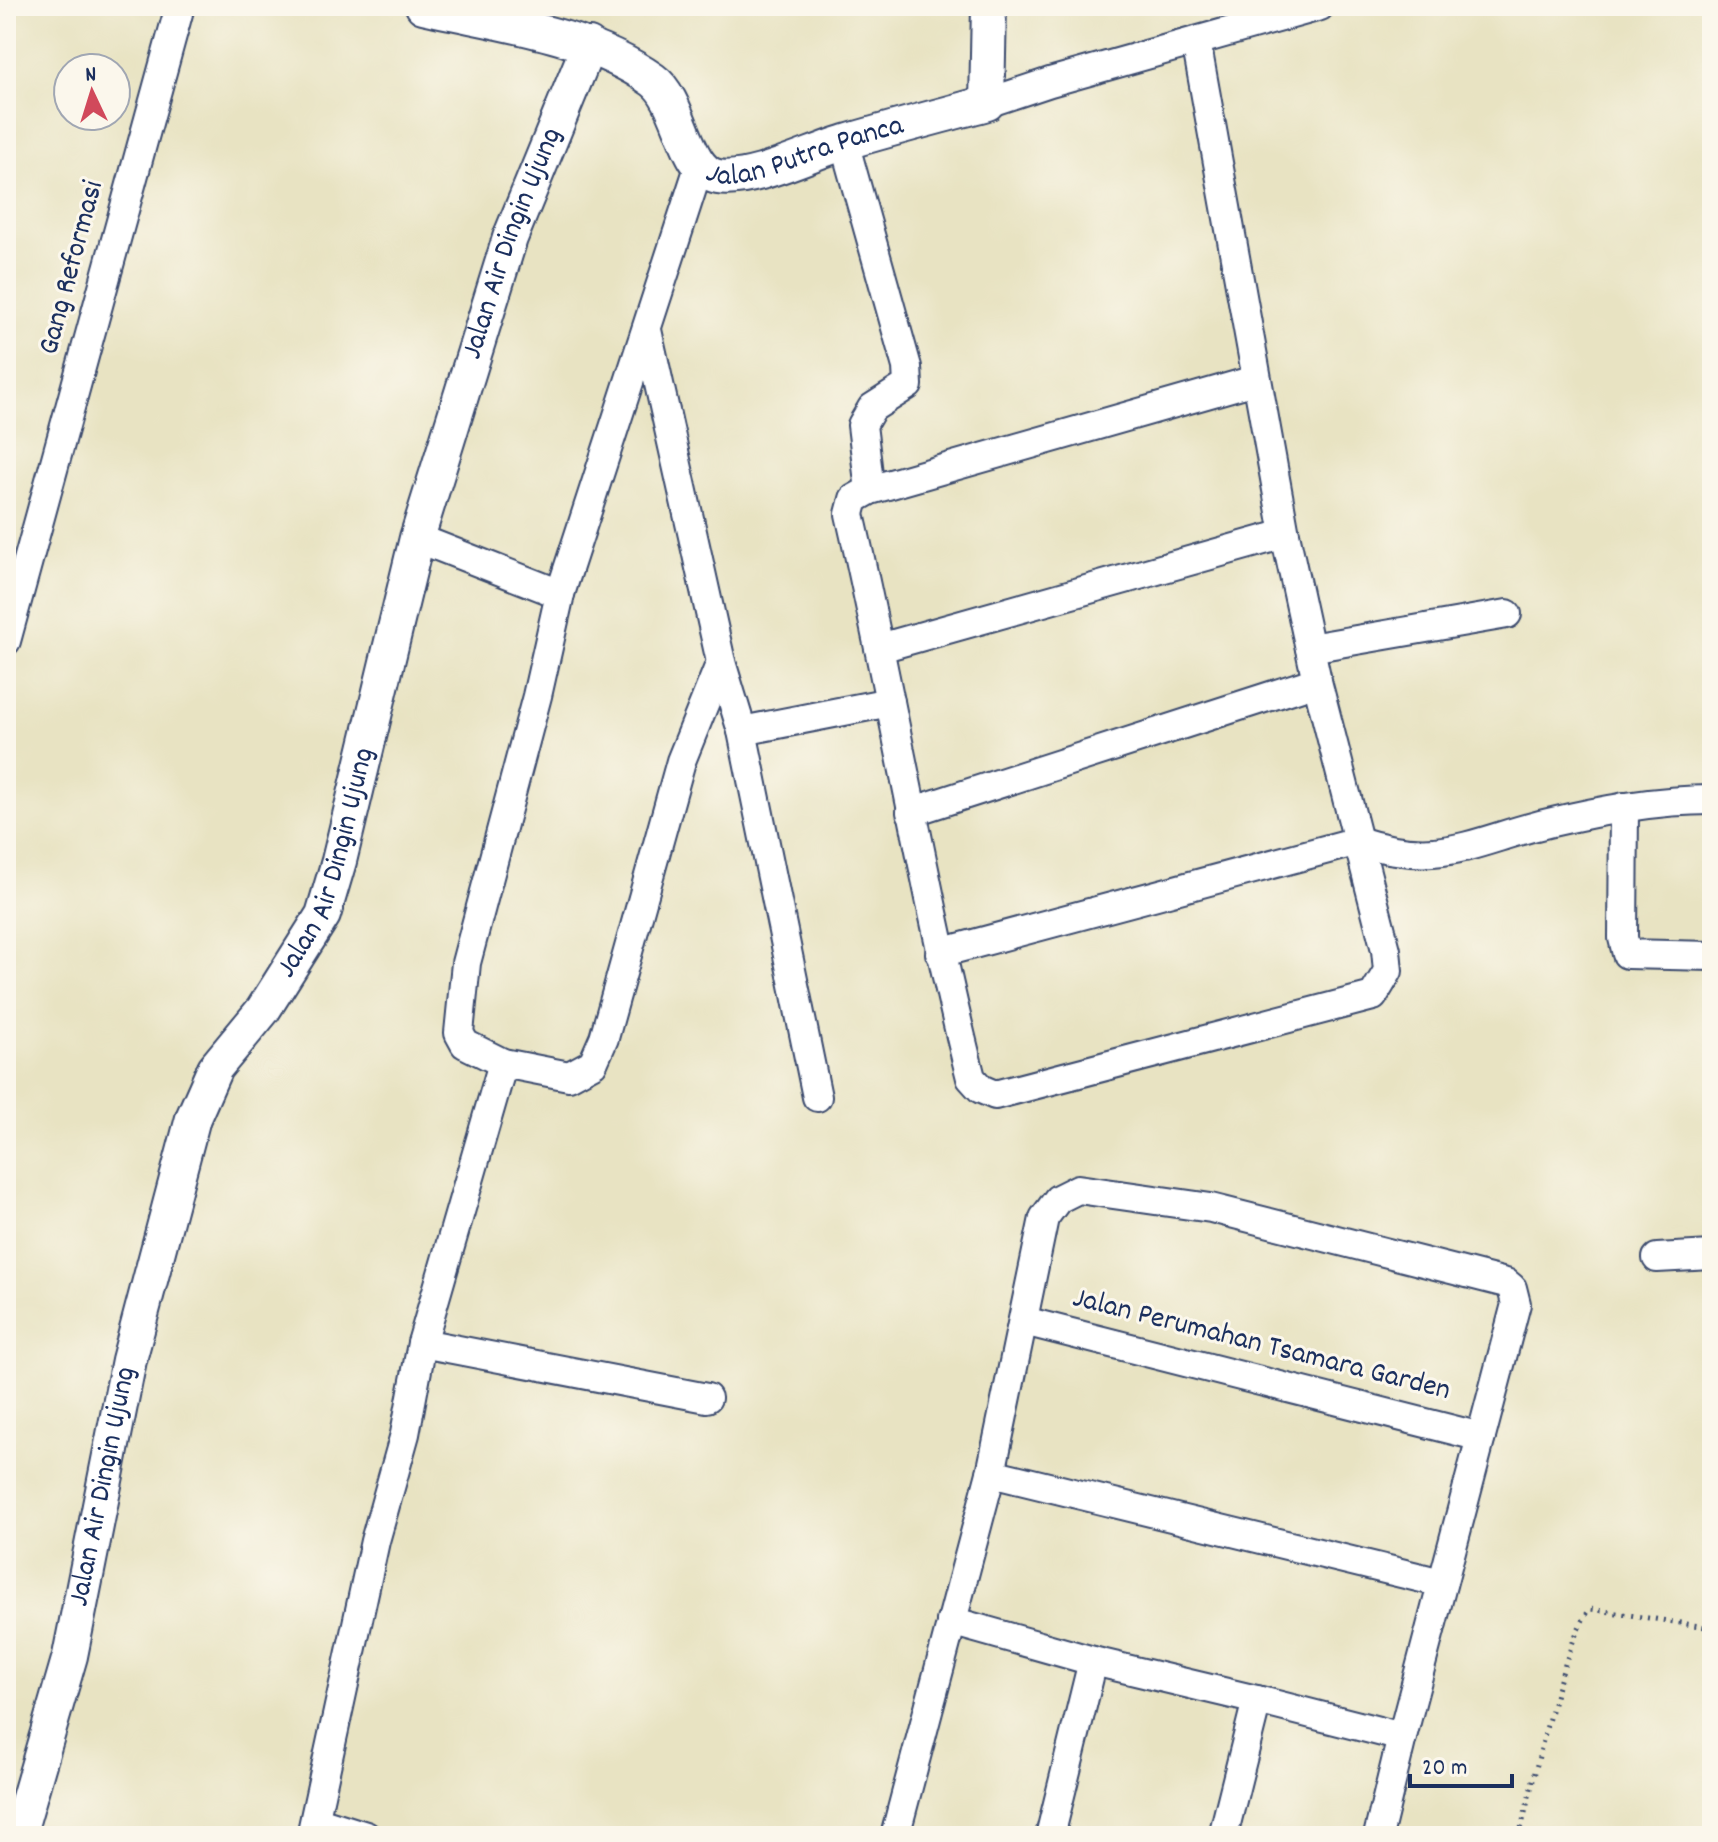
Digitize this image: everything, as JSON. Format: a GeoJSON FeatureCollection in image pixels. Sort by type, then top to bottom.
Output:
{"type":"FeatureCollection","features":[{"type":"Feature","properties":{"kind":"street","name":"Gang Reformasi"},"geometry":{"type":"LineString","coordinates":[[6,641],[180,6]]}},
{"type":"Feature","properties":{"kind":"street"},"geometry":{"type":"LineString","coordinates":[[423,6],[589,45]]}},
{"type":"Feature","properties":{"kind":"street"},"geometry":{"type":"LineString","coordinates":[[987,103],[989,6]]}},
{"type":"Feature","properties":{"kind":"street","name":"Jalan Putra Panca"},"geometry":{"type":"LineString","coordinates":[[589,45],[655,82],[670,98],[699,167],[715,177],[735,178],[844,142],[1309,8]]}},
{"type":"Feature","properties":{"kind":"street"},"geometry":{"type":"LineString","coordinates":[[1196,41],[1285,534],[1317,681],[1386,950],[1388,971],[1373,996],[1003,1095],[981,1089],[971,1078],[940,953],[880,648],[850,514],[854,499],[870,490],[1255,380]]}},
{"type":"Feature","properties":{"kind":"street","name":"Jalan Air Dingin Ujung"},"geometry":{"type":"LineString","coordinates":[[18,1836],[70,1656],[129,1360],[193,1118],[215,1068],[263,1010],[323,915],[339,861],[417,538],[510,238],[589,45]]}},
{"type":"Feature","properties":{"kind":"street"},"geometry":{"type":"LineString","coordinates":[[844,142],[907,367],[908,385],[872,408],[862,425],[870,490]]}},
{"type":"Feature","properties":{"kind":"street"},"geometry":{"type":"LineString","coordinates":[[699,167],[560,594],[537,696],[466,963],[459,1015],[459,1033],[465,1044],[503,1063],[569,1076],[593,1063],[604,1038],[681,761],[721,662]]}},
{"type":"Feature","properties":{"kind":"street"},"geometry":{"type":"LineString","coordinates":[[647,329],[721,662],[742,731],[817,1097]]}},
{"type":"Feature","properties":{"kind":"street"},"geometry":{"type":"LineString","coordinates":[[880,648],[1285,534]]}},
{"type":"Feature","properties":{"kind":"street"},"geometry":{"type":"LineString","coordinates":[[417,538],[560,594]]}},
{"type":"Feature","properties":{"kind":"street"},"geometry":{"type":"LineString","coordinates":[[1310,648],[1507,614]]}},
{"type":"Feature","properties":{"kind":"street"},"geometry":{"type":"LineString","coordinates":[[911,812],[1317,681]]}},
{"type":"Feature","properties":{"kind":"street"},"geometry":{"type":"LineString","coordinates":[[742,731],[890,702]]}},
{"type":"Feature","properties":{"kind":"street"},"geometry":{"type":"LineString","coordinates":[[940,953],[1358,841],[1392,852],[1426,853],[1474,848],[1545,824],[1624,807],[1670,800],[1712,800]]}},
{"type":"Feature","properties":{"kind":"street"},"geometry":{"type":"LineString","coordinates":[[1624,807],[1623,938],[1627,954],[1712,956]]}},
{"type":"Feature","properties":{"kind":"street"},"geometry":{"type":"LineString","coordinates":[[366,1836],[313,1828],[375,1541],[405,1434],[422,1343],[503,1063]]}},
{"type":"Feature","properties":{"kind":"street","name":"Jalan Perumahan Tsamara Garden"},"geometry":{"type":"LineString","coordinates":[[895,1836],[991,1473],[1044,1218],[1058,1199],[1078,1189],[1211,1208],[1506,1283],[1516,1295],[1378,1836]]}},
{"type":"Feature","properties":{"kind":"street"},"geometry":{"type":"LineString","coordinates":[[1657,1258],[1712,1255]]}},
{"type":"Feature","properties":{"kind":"street","name":"Jalan Perumahan Tsamara Garden"},"geometry":{"type":"LineString","coordinates":[[1024,1321],[1481,1437]]}},
{"type":"Feature","properties":{"kind":"street"},"geometry":{"type":"LineString","coordinates":[[422,1343],[707,1398]]}},
{"type":"Feature","properties":{"kind":"street"},"geometry":{"type":"LineString","coordinates":[[991,1473],[1442,1583]]}},
{"type":"Feature","properties":{"kind":"street"},"geometry":{"type":"LineString","coordinates":[[951,1621],[1093,1661],[1402,1737]]}},
{"type":"Feature","properties":{"kind":"street"},"geometry":{"type":"LineString","coordinates":[[1050,1836],[1093,1661]]}},
{"type":"Feature","properties":{"kind":"street"},"geometry":{"type":"LineString","coordinates":[[1223,1836],[1257,1700]]}},
{"type":"Feature","properties":{"kind":"path"},"geometry":{"type":"LineString","coordinates":[[1519,1836],[1566,1661],[1581,1618],[1591,1609],[1712,1628]]}}]}
